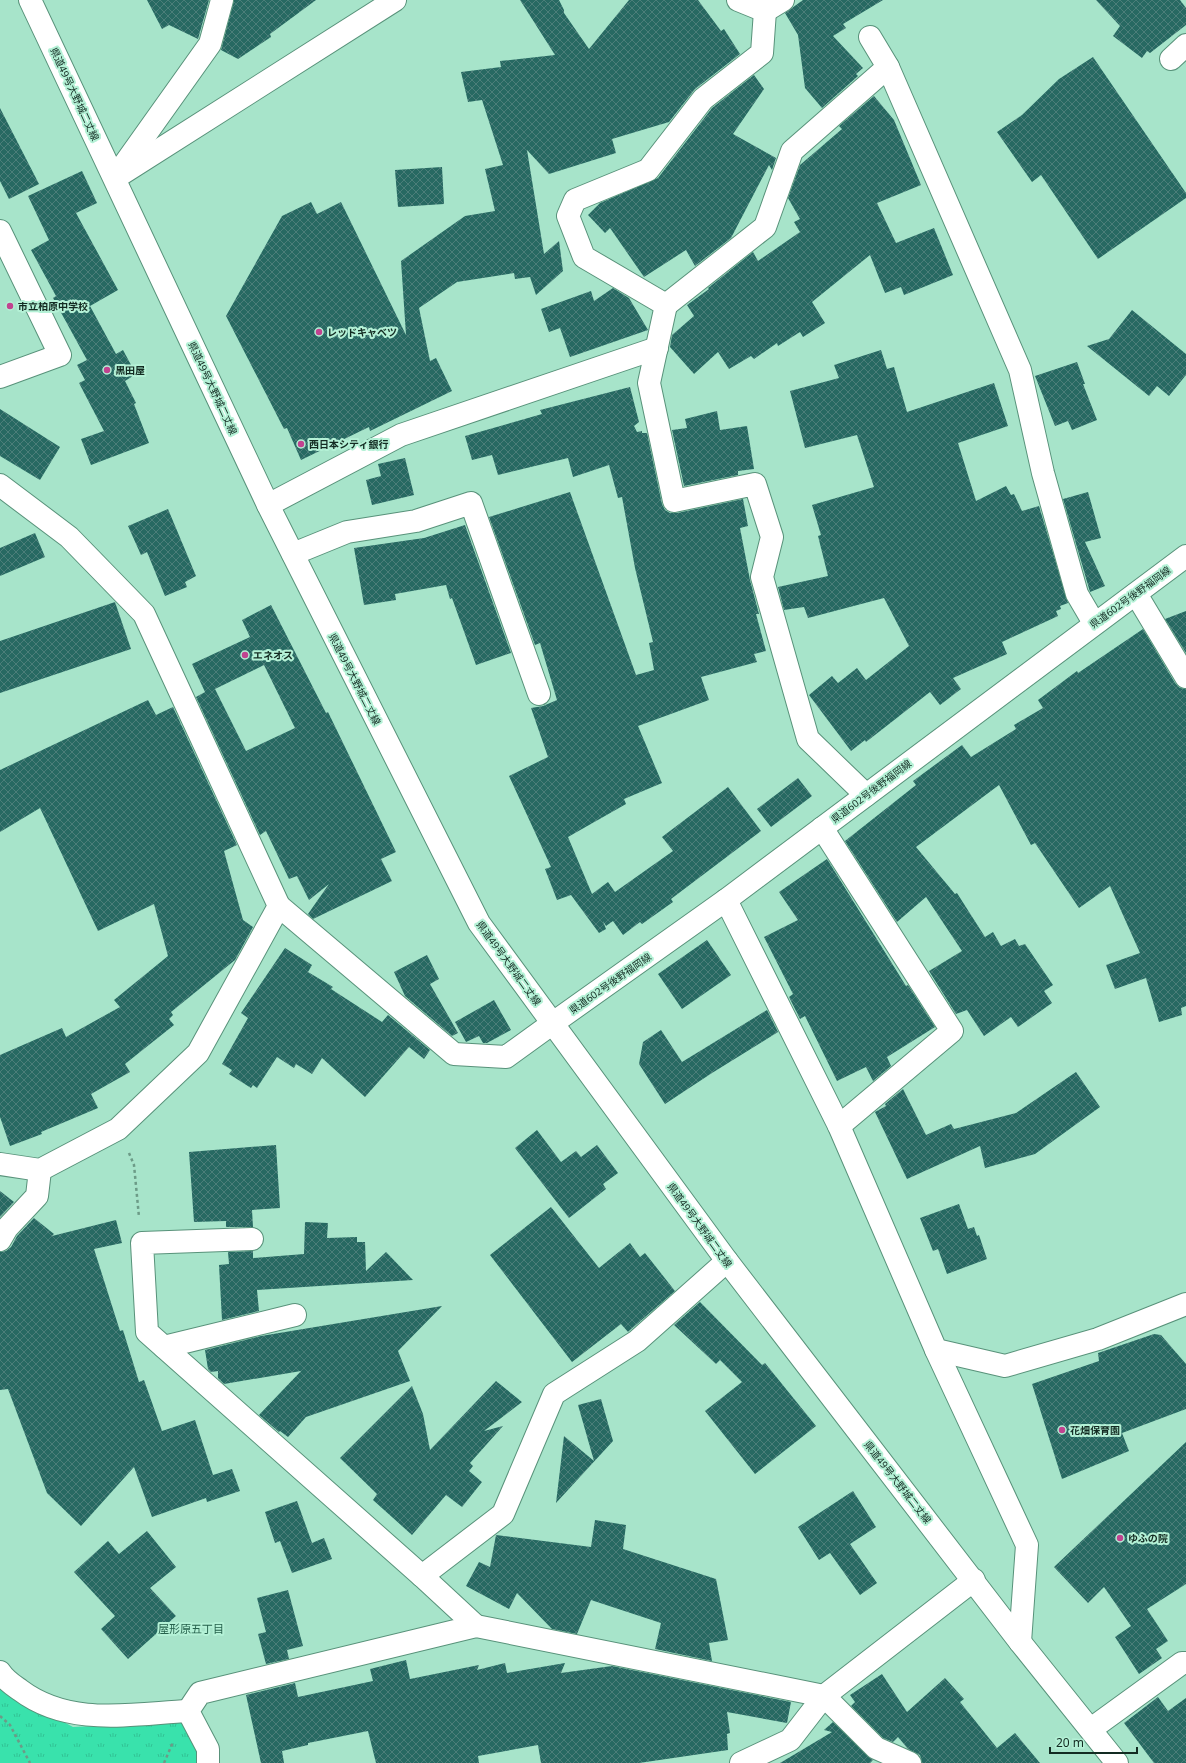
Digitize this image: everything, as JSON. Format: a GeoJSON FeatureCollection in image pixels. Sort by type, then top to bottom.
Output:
{"type":"FeatureCollection","features":[{"type":"Feature","properties":{"kind":"street","name":"県道49号大野城二丈線"},"geometry":{"type":"LineString","coordinates":[[30,0],[268,505],[480,923],[727,1261],[974,1580],[1020,1642],[1116,1763]]}},
{"type":"Feature","properties":{"kind":"street"},"geometry":{"type":"LineString","coordinates":[[115,178],[210,44],[222,0]]}},
{"type":"Feature","properties":{"kind":"street"},"geometry":{"type":"LineString","coordinates":[[115,178],[395,0]]}},
{"type":"Feature","properties":{"kind":"street"},"geometry":{"type":"LineString","coordinates":[[666,305],[584,257],[568,216],[575,200],[648,170],[703,100],[762,52],[774,6],[738,0]]}},
{"type":"Feature","properties":{"kind":"street"},"geometry":{"type":"LineString","coordinates":[[870,37],[888,67],[1020,370],[1043,473],[1077,594],[1094,623]]}},
{"type":"Feature","properties":{"kind":"street"},"geometry":{"type":"LineString","coordinates":[[866,795],[808,739],[762,577],[772,537],[755,484],[674,502],[650,383],[666,305],[765,227],[792,151],[888,67]]}},
{"type":"Feature","properties":{"kind":"street"},"geometry":{"type":"LineString","coordinates":[[0,231],[60,356],[0,378]]}},
{"type":"Feature","properties":{"kind":"street"},"geometry":{"type":"LineString","coordinates":[[268,505],[401,435],[657,348]]}},
{"type":"Feature","properties":{"kind":"street"},"geometry":{"type":"LineString","coordinates":[[0,485],[69,537],[144,614],[279,906],[198,1053],[118,1129],[40,1170],[0,1164]]}},
{"type":"Feature","properties":{"kind":"street"},"geometry":{"type":"LineString","coordinates":[[293,554],[347,532],[416,521],[471,503],[538,694]]}},
{"type":"Feature","properties":{"kind":"street","name":"県道602号後野福岡線"},"geometry":{"type":"LineString","coordinates":[[279,906],[454,1054],[506,1057],[726,900],[1094,623],[1136,594],[1186,556]]}},
{"type":"Feature","properties":{"kind":"street"},"geometry":{"type":"LineString","coordinates":[[1136,594],[1186,677]]}},
{"type":"Feature","properties":{"kind":"street"},"geometry":{"type":"LineString","coordinates":[[822,828],[952,1031],[839,1126]]}},
{"type":"Feature","properties":{"kind":"street"},"geometry":{"type":"LineString","coordinates":[[726,900],[839,1126],[936,1350],[1027,1545],[1020,1642]]}},
{"type":"Feature","properties":{"kind":"street"},"geometry":{"type":"LineString","coordinates":[[0,1240],[7,1228],[37,1196],[40,1170]]}},
{"type":"Feature","properties":{"kind":"street"},"geometry":{"type":"LineString","coordinates":[[252,1239],[142,1243],[147,1332],[422,1576],[476,1626]]}},
{"type":"Feature","properties":{"kind":"street"},"geometry":{"type":"LineString","coordinates":[[422,1576],[504,1514],[554,1394],[637,1341],[727,1261]]}},
{"type":"Feature","properties":{"kind":"street"},"geometry":{"type":"LineString","coordinates":[[936,1350],[1005,1366],[1098,1339],[1186,1304]]}},
{"type":"Feature","properties":{"kind":"street"},"geometry":{"type":"LineString","coordinates":[[164,1347],[295,1315]]}},
{"type":"Feature","properties":{"kind":"street"},"geometry":{"type":"LineString","coordinates":[[741,1763],[790,1740],[824,1696],[974,1580]]}},
{"type":"Feature","properties":{"kind":"street"},"geometry":{"type":"LineString","coordinates":[[188,1711],[200,1693],[476,1626],[824,1696],[876,1748],[910,1763]]}},
{"type":"Feature","properties":{"kind":"street"},"geometry":{"type":"LineString","coordinates":[[1090,1729],[1182,1662],[1186,1663]]}},
{"type":"Feature","properties":{"kind":"street"},"geometry":{"type":"LineString","coordinates":[[0,1672],[4,1679],[29,1697],[64,1712],[96,1716],[188,1711]]}},
{"type":"Feature","properties":{"kind":"street"},"geometry":{"type":"LineString","coordinates":[[188,1711],[208,1749],[208,1763]]}},
{"type":"Feature","properties":{"kind":"path"},"geometry":{"type":"LineString","coordinates":[[118,1129],[134,1165],[142,1243]]}},
{"type":"Feature","properties":{"kind":"path"},"geometry":{"type":"LineString","coordinates":[[0,1716],[10,1725],[30,1763]]}},
{"type":"Feature","properties":{"kind":"green space"},"geometry":{"type":"Polygon","coordinates":[[[0,1688],[73,1727],[166,1723],[188,1711],[208,1763],[0,1763],[0,1688]]]}},
{"type":"Feature","properties":{"kind":"building"},"geometry":{"type":"Polygon","coordinates":[[[147,0],[209,0],[198,39],[169,25],[162,29],[147,0]]]}},
{"type":"Feature","properties":{"kind":"building"},"geometry":{"type":"Polygon","coordinates":[[[234,0],[316,0],[270,34],[271,37],[238,59],[221,50],[234,0]]]}},
{"type":"Feature","properties":{"kind":"building"},"geometry":{"type":"Polygon","coordinates":[[[520,0],[559,0],[564,13],[589,49],[629,0],[698,0],[721,31],[724,29],[740,54],[695,89],[669,122],[612,139],[616,153],[549,174],[527,150],[544,254],[559,241],[563,271],[536,295],[530,277],[515,279],[514,273],[457,282],[419,308],[430,361],[436,358],[452,391],[370,431],[369,427],[301,460],[287,428],[284,429],[226,316],[282,216],[311,202],[317,214],[341,202],[406,335],[401,261],[465,216],[495,211],[485,169],[503,165],[482,100],[468,102],[461,72],[501,67],[500,61],[555,55],[520,0]]]}},
{"type":"Feature","properties":{"kind":"building"},"geometry":{"type":"Polygon","coordinates":[[[803,0],[883,0],[843,24],[846,28],[833,36],[863,68],[856,74],[858,76],[822,108],[805,88],[798,35],[785,13],[803,0]]]}},
{"type":"Feature","properties":{"kind":"building"},"geometry":{"type":"Polygon","coordinates":[[[1096,0],[1180,0],[1186,8],[1186,25],[1150,53],[1147,51],[1142,58],[1113,36],[1120,26],[1096,0]]]}},
{"type":"Feature","properties":{"kind":"building"},"geometry":{"type":"Polygon","coordinates":[[[1093,57],[1186,193],[1186,198],[1098,259],[1041,175],[1032,182],[997,132],[1022,115],[1059,79],[1093,57]]]}},
{"type":"Feature","properties":{"kind":"building"},"geometry":{"type":"Polygon","coordinates":[[[754,75],[764,89],[733,134],[776,158],[772,170],[769,165],[731,238],[695,266],[686,250],[644,277],[610,228],[605,233],[588,215],[600,203],[658,178],[712,108],[754,75]]]}},
{"type":"Feature","properties":{"kind":"building"},"geometry":{"type":"Polygon","coordinates":[[[874,96],[894,120],[921,185],[877,203],[896,243],[934,228],[953,275],[904,295],[901,287],[885,293],[870,255],[812,302],[825,323],[803,337],[800,332],[778,346],[777,343],[754,359],[751,356],[729,369],[718,352],[694,374],[670,347],[672,335],[694,316],[687,305],[709,289],[708,288],[753,252],[758,261],[800,232],[794,222],[800,219],[788,198],[800,165],[842,129],[839,126],[874,96]]]}},
{"type":"Feature","properties":{"kind":"building"},"geometry":{"type":"Polygon","coordinates":[[[0,108],[39,184],[9,199],[0,181],[0,108]]]}},
{"type":"Feature","properties":{"kind":"building"},"geometry":{"type":"Polygon","coordinates":[[[442,167],[444,204],[398,207],[395,170],[442,167]]]}},
{"type":"Feature","properties":{"kind":"building"},"geometry":{"type":"Polygon","coordinates":[[[82,171],[97,203],[76,213],[118,290],[90,306],[116,354],[123,350],[136,374],[125,381],[136,403],[134,404],[149,443],[91,465],[81,439],[104,431],[79,383],[85,380],[77,365],[87,360],[53,298],[56,296],[31,250],[49,240],[28,196],[82,171]]]}},
{"type":"Feature","properties":{"kind":"building"},"geometry":{"type":"Polygon","coordinates":[[[613,288],[629,298],[648,330],[570,357],[560,328],[549,332],[541,309],[591,291],[594,301],[613,288]]]}},
{"type":"Feature","properties":{"kind":"building"},"geometry":{"type":"Polygon","coordinates":[[[1132,310],[1186,354],[1186,375],[1169,396],[1157,386],[1149,396],[1087,346],[1109,339],[1132,310]]]}},
{"type":"Feature","properties":{"kind":"building"},"geometry":{"type":"Polygon","coordinates":[[[881,350],[887,369],[894,367],[907,412],[994,383],[1008,426],[958,443],[976,501],[1006,486],[1011,495],[1014,494],[1022,511],[1039,506],[1068,603],[1060,606],[1061,609],[1056,611],[1058,616],[1002,642],[1007,654],[953,678],[961,689],[940,705],[930,692],[866,742],[865,740],[851,751],[809,695],[832,676],[838,683],[857,668],[866,680],[909,646],[884,598],[808,618],[804,607],[784,610],[778,587],[828,576],[818,536],[821,535],[812,505],[874,487],[857,435],[805,448],[790,391],[839,378],[834,365],[881,350]]]}},
{"type":"Feature","properties":{"kind":"building"},"geometry":{"type":"Polygon","coordinates":[[[1077,362],[1085,384],[1083,384],[1097,420],[1072,430],[1068,421],[1055,426],[1035,376],[1077,362]]]}},
{"type":"Feature","properties":{"kind":"building"},"geometry":{"type":"Polygon","coordinates":[[[630,387],[639,422],[634,426],[637,432],[642,431],[642,433],[647,433],[662,504],[665,510],[670,513],[677,513],[743,499],[748,526],[740,528],[750,580],[759,614],[756,614],[766,651],[754,654],[757,662],[701,677],[709,700],[638,726],[662,783],[624,799],[626,804],[568,837],[592,894],[608,882],[615,892],[673,851],[662,837],[728,787],[761,831],[671,899],[673,902],[642,924],[640,922],[623,935],[613,921],[606,926],[603,921],[606,929],[599,933],[571,895],[557,900],[545,869],[551,867],[509,776],[548,757],[531,708],[543,706],[557,700],[540,643],[535,645],[489,517],[570,492],[636,675],[654,670],[649,643],[653,642],[635,568],[622,497],[618,498],[609,465],[573,477],[568,458],[498,475],[492,455],[472,460],[465,436],[542,414],[540,410],[630,387]]]}},
{"type":"Feature","properties":{"kind":"building"},"geometry":{"type":"Polygon","coordinates":[[[0,409],[60,447],[40,480],[0,456],[0,409]]]}},
{"type":"Feature","properties":{"kind":"building"},"geometry":{"type":"Polygon","coordinates":[[[717,411],[720,430],[747,426],[754,469],[738,471],[738,475],[684,486],[672,430],[687,428],[685,419],[717,411]]]}},
{"type":"Feature","properties":{"kind":"building"},"geometry":{"type":"Polygon","coordinates":[[[405,458],[414,495],[372,505],[366,480],[381,476],[378,464],[405,458]]]}},
{"type":"Feature","properties":{"kind":"building"},"geometry":{"type":"Polygon","coordinates":[[[1088,492],[1101,538],[1085,542],[1105,586],[1090,592],[1063,499],[1088,492]]]}},
{"type":"Feature","properties":{"kind":"building"},"geometry":{"type":"Polygon","coordinates":[[[168,509],[196,576],[185,582],[187,587],[165,596],[147,552],[141,555],[128,526],[168,509]]]}},
{"type":"Feature","properties":{"kind":"building"},"geometry":{"type":"Polygon","coordinates":[[[465,525],[511,653],[476,665],[446,585],[395,594],[396,600],[364,605],[354,548],[424,538],[465,525]]]}},
{"type":"Feature","properties":{"kind":"building"},"geometry":{"type":"Polygon","coordinates":[[[35,533],[45,557],[0,576],[0,548],[35,533]]]}},
{"type":"Feature","properties":{"kind":"building"},"geometry":{"type":"Polygon","coordinates":[[[115,602],[131,649],[0,693],[0,641],[115,602]]]}},
{"type":"Feature","properties":{"kind":"building"},"geometry":{"type":"Polygon","coordinates":[[[271,605],[326,713],[328,712],[396,852],[381,859],[392,881],[313,919],[308,914],[329,884],[309,900],[297,876],[289,879],[266,831],[260,835],[196,697],[205,692],[192,664],[250,637],[242,620],[271,605]],[[264,665],[215,689],[246,751],[295,728],[264,665]]]}},
{"type":"Feature","properties":{"kind":"building"},"geometry":{"type":"Polygon","coordinates":[[[1186,611],[1186,653],[1165,619],[1186,611]]]}},
{"type":"Feature","properties":{"kind":"building"},"geometry":{"type":"Polygon","coordinates":[[[1143,629],[1175,683],[1180,688],[1186,689],[1186,1006],[1181,1008],[1182,1015],[1159,1022],[1146,978],[1115,989],[1106,965],[1140,953],[1110,886],[1079,908],[1035,843],[1031,845],[999,785],[916,847],[955,894],[957,893],[985,937],[993,932],[1001,946],[1015,939],[1019,946],[1025,944],[1053,985],[1044,991],[1052,1003],[1018,1027],[1011,1017],[984,1036],[967,1010],[956,1014],[929,971],[962,951],[926,897],[897,922],[845,841],[916,785],[913,781],[962,745],[971,757],[1016,729],[1014,725],[1043,708],[1038,700],[1077,671],[1078,673],[1143,629]]]}},
{"type":"Feature","properties":{"kind":"building"},"geometry":{"type":"Polygon","coordinates":[[[148,700],[156,715],[173,707],[237,845],[224,851],[243,920],[253,927],[235,960],[171,1012],[173,1015],[169,1019],[174,1025],[125,1064],[130,1072],[91,1094],[98,1108],[41,1132],[42,1134],[10,1146],[0,1117],[0,1055],[62,1028],[66,1037],[120,1007],[114,1000],[168,956],[154,904],[98,931],[40,808],[0,832],[0,770],[148,700]]]}},
{"type":"Feature","properties":{"kind":"building"},"geometry":{"type":"Polygon","coordinates":[[[798,778],[812,796],[771,827],[757,809],[798,778]]]}},
{"type":"Feature","properties":{"kind":"building"},"geometry":{"type":"Polygon","coordinates":[[[827,859],[906,986],[908,985],[935,1027],[887,1057],[891,1066],[873,1081],[866,1067],[837,1081],[805,1016],[800,1019],[789,997],[793,994],[764,937],[798,920],[779,892],[827,859]]]}},
{"type":"Feature","properties":{"kind":"building"},"geometry":{"type":"Polygon","coordinates":[[[707,940],[731,975],[682,1009],[658,974],[707,940]]]}},
{"type":"Feature","properties":{"kind":"building"},"geometry":{"type":"Polygon","coordinates":[[[285,948],[312,965],[308,972],[333,987],[331,989],[382,1022],[388,1015],[430,1050],[424,1059],[409,1047],[365,1097],[322,1058],[312,1074],[296,1064],[294,1068],[277,1057],[257,1088],[253,1085],[251,1088],[229,1074],[232,1070],[222,1064],[248,1018],[241,1013],[285,948]]]}},
{"type":"Feature","properties":{"kind":"building"},"geometry":{"type":"Polygon","coordinates":[[[427,955],[439,979],[430,984],[458,1033],[452,1036],[405,996],[394,972],[427,955]]]}},
{"type":"Feature","properties":{"kind":"building"},"geometry":{"type":"Polygon","coordinates":[[[494,1000],[511,1030],[487,1043],[483,1043],[479,1036],[466,1042],[455,1022],[494,1000]]]}},
{"type":"Feature","properties":{"kind":"building"},"geometry":{"type":"Polygon","coordinates":[[[767,1010],[778,1032],[665,1104],[639,1064],[643,1042],[661,1030],[682,1062],[767,1010]]]}},
{"type":"Feature","properties":{"kind":"building"},"geometry":{"type":"Polygon","coordinates":[[[1076,1072],[1100,1107],[1035,1154],[985,1168],[980,1146],[907,1179],[875,1112],[886,1106],[885,1104],[903,1089],[926,1135],[951,1124],[954,1129],[1016,1113],[1076,1072]]]}},
{"type":"Feature","properties":{"kind":"building"},"geometry":{"type":"Polygon","coordinates":[[[537,1130],[561,1162],[576,1151],[581,1157],[597,1145],[618,1173],[603,1184],[606,1189],[569,1218],[515,1148],[537,1130]]]}},
{"type":"Feature","properties":{"kind":"building"},"geometry":{"type":"Polygon","coordinates":[[[276,1145],[280,1208],[252,1210],[253,1227],[226,1227],[226,1221],[194,1222],[189,1152],[276,1145]]]}},
{"type":"Feature","properties":{"kind":"building"},"geometry":{"type":"Polygon","coordinates":[[[0,1191],[14,1202],[0,1217],[0,1191]]]}},
{"type":"Feature","properties":{"kind":"building"},"geometry":{"type":"Polygon","coordinates":[[[959,1204],[968,1229],[974,1227],[977,1236],[979,1235],[987,1259],[947,1274],[938,1249],[933,1251],[920,1218],[959,1204]]]}},
{"type":"Feature","properties":{"kind":"building"},"geometry":{"type":"Polygon","coordinates":[[[551,1207],[599,1268],[630,1243],[640,1257],[645,1253],[675,1291],[628,1332],[621,1324],[572,1362],[490,1255],[551,1207]]]}},
{"type":"Feature","properties":{"kind":"building"},"geometry":{"type":"Polygon","coordinates":[[[34,1218],[54,1234],[52,1236],[116,1220],[122,1243],[94,1249],[120,1331],[123,1330],[139,1382],[144,1380],[162,1431],[195,1420],[213,1475],[232,1469],[240,1491],[207,1502],[206,1498],[152,1517],[134,1467],[81,1526],[47,1493],[8,1389],[0,1390],[0,1252],[6,1251],[11,1247],[17,1236],[34,1218]]]}},
{"type":"Feature","properties":{"kind":"building"},"geometry":{"type":"Polygon","coordinates":[[[305,1222],[328,1223],[327,1238],[357,1237],[357,1242],[365,1242],[366,1271],[386,1252],[413,1280],[257,1290],[259,1311],[222,1320],[219,1265],[229,1264],[228,1252],[253,1251],[253,1258],[304,1254],[305,1222]]]}},
{"type":"Feature","properties":{"kind":"building"},"geometry":{"type":"Polygon","coordinates":[[[700,1302],[762,1365],[765,1363],[816,1426],[755,1474],[705,1411],[742,1382],[720,1360],[716,1364],[674,1325],[700,1302]]]}},
{"type":"Feature","properties":{"kind":"building"},"geometry":{"type":"Polygon","coordinates":[[[442,1306],[398,1351],[410,1381],[306,1417],[288,1437],[280,1431],[279,1432],[259,1415],[301,1371],[224,1384],[218,1378],[218,1371],[211,1372],[208,1369],[205,1350],[261,1336],[442,1306]]]}},
{"type":"Feature","properties":{"kind":"building"},"geometry":{"type":"Polygon","coordinates":[[[1154,1334],[1161,1335],[1186,1364],[1186,1409],[1122,1433],[1129,1451],[1062,1479],[1032,1384],[1099,1361],[1098,1353],[1154,1334]]]}},
{"type":"Feature","properties":{"kind":"building"},"geometry":{"type":"Polygon","coordinates":[[[496,1381],[522,1402],[484,1431],[503,1426],[470,1463],[473,1466],[469,1471],[482,1482],[462,1507],[446,1495],[412,1535],[373,1500],[377,1494],[340,1458],[412,1386],[423,1414],[430,1450],[496,1381]]]}},
{"type":"Feature","properties":{"kind":"building"},"geometry":{"type":"Polygon","coordinates":[[[601,1399],[613,1441],[556,1503],[564,1436],[594,1461],[578,1405],[601,1399]]]}},
{"type":"Feature","properties":{"kind":"building"},"geometry":{"type":"Polygon","coordinates":[[[1186,1442],[1186,1584],[1147,1609],[1168,1641],[1156,1649],[1162,1658],[1139,1674],[1115,1637],[1131,1626],[1104,1587],[1088,1603],[1054,1567],[1186,1442]]]}},
{"type":"Feature","properties":{"kind":"building"},"geometry":{"type":"Polygon","coordinates":[[[853,1491],[876,1527],[850,1544],[877,1583],[860,1595],[830,1553],[819,1560],[798,1527],[853,1491]]]}},
{"type":"Feature","properties":{"kind":"building"},"geometry":{"type":"Polygon","coordinates":[[[297,1501],[312,1543],[324,1538],[332,1559],[292,1573],[280,1541],[275,1543],[265,1512],[297,1501]]]}},
{"type":"Feature","properties":{"kind":"building"},"geometry":{"type":"Polygon","coordinates":[[[595,1520],[626,1525],[623,1549],[716,1579],[728,1640],[709,1643],[712,1661],[655,1649],[661,1623],[591,1600],[577,1634],[552,1629],[517,1593],[509,1609],[466,1586],[479,1562],[490,1567],[496,1535],[591,1547],[595,1520]]]}},
{"type":"Feature","properties":{"kind":"building"},"geometry":{"type":"Polygon","coordinates":[[[147,1531],[176,1567],[150,1588],[176,1616],[128,1659],[101,1629],[115,1616],[74,1572],[108,1541],[119,1554],[147,1531]]]}},
{"type":"Feature","properties":{"kind":"building"},"geometry":{"type":"Polygon","coordinates":[[[288,1590],[303,1646],[287,1650],[289,1659],[266,1664],[258,1634],[266,1632],[257,1598],[288,1590]]]}},
{"type":"Feature","properties":{"kind":"building"},"geometry":{"type":"Polygon","coordinates":[[[406,1660],[410,1679],[479,1665],[477,1670],[505,1663],[507,1673],[565,1663],[561,1673],[612,1666],[791,1702],[787,1723],[727,1712],[730,1733],[727,1734],[728,1750],[639,1763],[541,1763],[538,1745],[478,1756],[479,1763],[376,1763],[368,1731],[308,1743],[308,1745],[282,1751],[284,1763],[261,1763],[246,1695],[295,1683],[298,1697],[373,1681],[370,1669],[406,1660]]]}},
{"type":"Feature","properties":{"kind":"building"},"geometry":{"type":"Polygon","coordinates":[[[882,1674],[907,1712],[945,1678],[964,1699],[960,1702],[997,1748],[1015,1733],[1040,1763],[922,1763],[920,1755],[908,1749],[898,1737],[893,1742],[883,1738],[851,1706],[855,1702],[850,1695],[882,1674]]]}},
{"type":"Feature","properties":{"kind":"building"},"geometry":{"type":"Polygon","coordinates":[[[1158,1697],[1168,1711],[1186,1698],[1186,1763],[1154,1763],[1124,1723],[1158,1697]]]}},
{"type":"Feature","properties":{"kind":"building"},"geometry":{"type":"Polygon","coordinates":[[[833,1722],[873,1760],[870,1763],[780,1763],[832,1732],[824,1730],[833,1722]]]}},
{"type":"Feature","properties":{"kind":"place","name":"市立柏原中学校"},"geometry":{"type":"Point","coordinates":[10,306]}},
{"type":"Feature","properties":{"kind":"place","name":"レッドキャベツ"},"geometry":{"type":"Point","coordinates":[319,332]}},
{"type":"Feature","properties":{"kind":"place","name":"黒田屋"},"geometry":{"type":"Point","coordinates":[107,370]}},
{"type":"Feature","properties":{"kind":"place","name":"西日本シティ銀行"},"geometry":{"type":"Point","coordinates":[301,444]}},
{"type":"Feature","properties":{"kind":"place","name":"エネオス"},"geometry":{"type":"Point","coordinates":[245,655]}},
{"type":"Feature","properties":{"kind":"place","name":"花畑保育園"},"geometry":{"type":"Point","coordinates":[1062,1430]}},
{"type":"Feature","properties":{"kind":"place","name":"ゆふの院"},"geometry":{"type":"Point","coordinates":[1120,1538]}},
{"type":"Feature","properties":{"kind":"district","name":"屋形原五丁目"},"geometry":{"type":"Point","coordinates":[191,1628]}}]}
